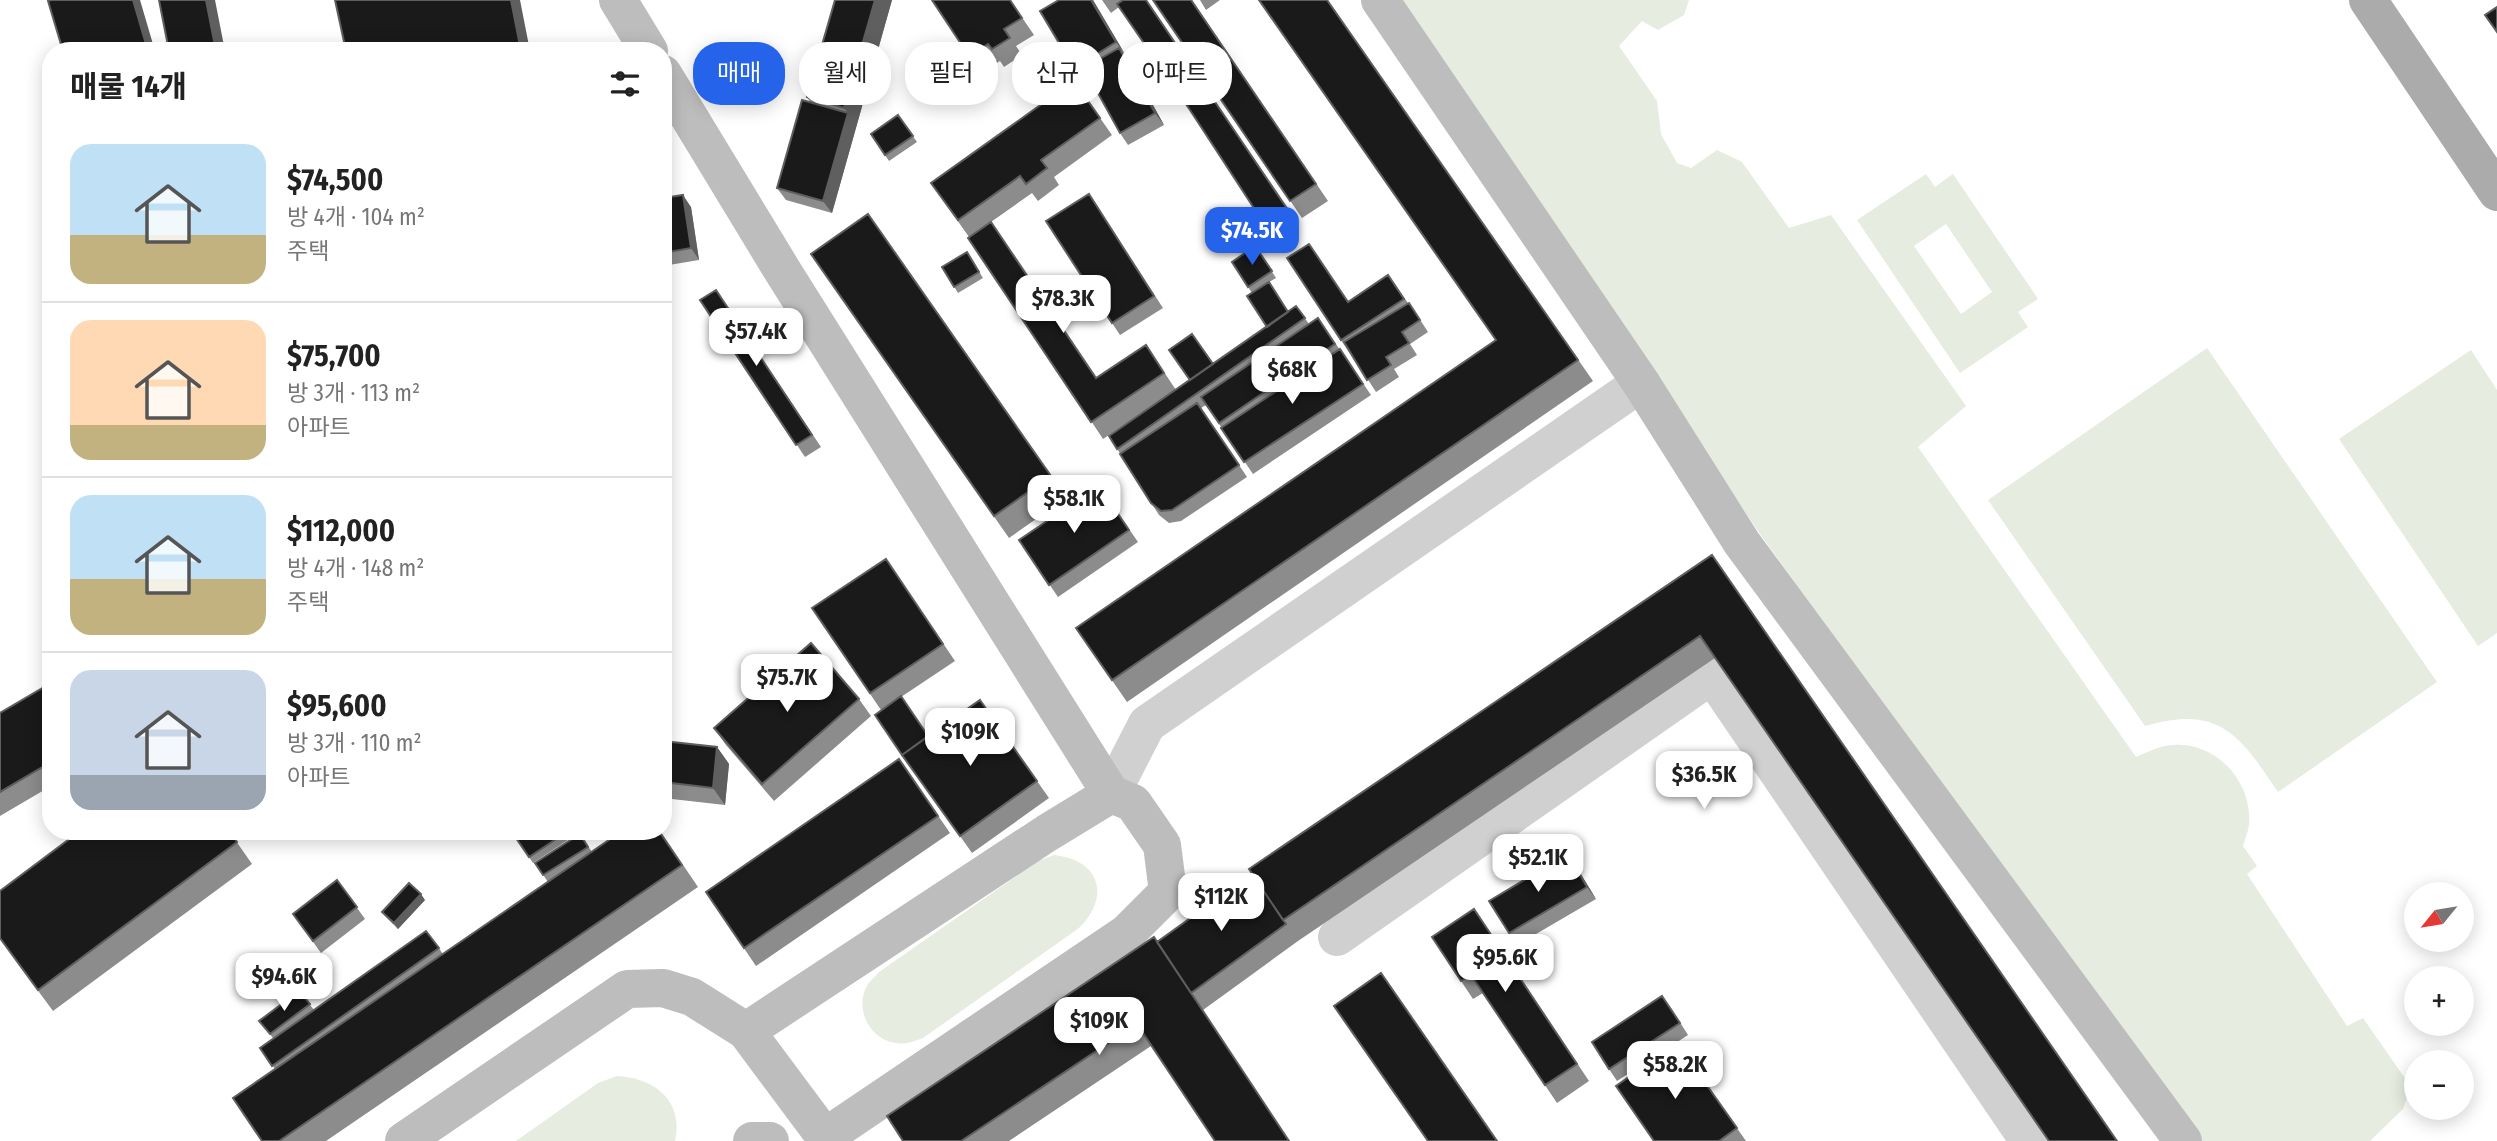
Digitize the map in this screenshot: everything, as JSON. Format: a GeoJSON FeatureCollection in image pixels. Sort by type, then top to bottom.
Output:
{"type":"FeatureCollection","features":[{"type":"Feature","properties":{"kind":"main road"},"geometry":{"type":"LineString","coordinates":[[2368,0],[2497,192]]}},
{"type":"Feature","properties":{"kind":"street"},"geometry":{"type":"LineString","coordinates":[[618,0],[644,42]]}},
{"type":"Feature","properties":{"kind":"street"},"geometry":{"type":"LineString","coordinates":[[1380,0],[1641,383],[1742,543],[2183,1141]]}},
{"type":"Feature","properties":{"kind":"street"},"geometry":{"type":"LineString","coordinates":[[404,1141],[627,989],[663,988],[692,998],[746,1031],[826,1139],[1127,933],[1168,892],[1162,845],[1133,803],[1111,794],[782,270],[672,89]]}},
{"type":"Feature","properties":{"kind":"street"},"geometry":{"type":"LineString","coordinates":[[746,1031],[1047,833],[1111,794],[1147,724],[1641,383]]}},
{"type":"Feature","properties":{"kind":"street"},"geometry":{"type":"LineString","coordinates":[[1337,937],[1712,675],[2029,1141]]}},
{"type":"Feature","properties":{"kind":"street"},"geometry":{"type":"LineString","coordinates":[[752,1141],[770,1141]]}},
{"type":"Feature","properties":{"kind":"shaded area"},"geometry":{"type":"Polygon","coordinates":[[[1399,0],[1689,0],[1684,15],[1658,30],[1642,21],[1619,46],[1657,101],[1661,134],[1677,163],[1691,168],[1717,150],[1742,162],[1789,228],[1831,215],[1966,406],[1918,447],[2136,757],[2172,745],[2188,746],[2217,757],[2238,780],[2249,809],[2249,825],[2243,846],[2257,866],[2247,874],[2347,1026],[2363,1018],[2404,1077],[2403,1109],[2370,1141],[2196,1141],[1760,534],[1399,0]]]}},
{"type":"Feature","properties":{"kind":"shaded area"},"geometry":{"type":"Polygon","coordinates":[[[1926,174],[1935,187],[1953,174],[2038,299],[2018,312],[2028,327],[1960,373],[1857,220],[1926,174]],[[1946,224],[1914,246],[1961,314],[1992,292],[1946,224]]]}},
{"type":"Feature","properties":{"kind":"shaded area"},"geometry":{"type":"Polygon","coordinates":[[[2207,348],[2437,682],[2278,792],[2252,755],[2225,729],[2210,722],[2192,719],[2170,720],[2145,726],[1988,500],[2207,348]]]}},
{"type":"Feature","properties":{"kind":"shaded area"},"geometry":{"type":"Polygon","coordinates":[[[2471,350],[2497,390],[2497,633],[2478,646],[2339,439],[2471,350]]]}},
{"type":"Feature","properties":{"kind":"shaded area"},"geometry":{"type":"Polygon","coordinates":[[[1054,855],[1082,864],[1096,881],[1095,904],[1079,928],[923,1038],[896,1043],[887,1041],[872,1029],[863,1012],[862,1003],[868,984],[879,972],[1038,861],[1054,855]]]}},
{"type":"Feature","properties":{"kind":"shaded area"},"geometry":{"type":"Polygon","coordinates":[[[617,1076],[643,1081],[663,1094],[675,1114],[675,1141],[516,1141],[598,1083],[617,1076]]]}},
{"type":"Feature","properties":{"kind":"building"},"geometry":{"type":"Polygon","coordinates":[[[133,0],[145,42],[60,42],[48,1],[133,0]]]}},
{"type":"Feature","properties":{"kind":"building"},"geometry":{"type":"Polygon","coordinates":[[[159,0],[206,0],[214,42],[167,42],[159,0]]]}},
{"type":"Feature","properties":{"kind":"building"},"geometry":{"type":"Polygon","coordinates":[[[335,0],[511,0],[519,42],[344,42],[335,0]]]}},
{"type":"Feature","properties":{"kind":"building"},"geometry":{"type":"Polygon","coordinates":[[[835,0],[875,0],[863,42],[823,42],[835,0]]]}},
{"type":"Feature","properties":{"kind":"building"},"geometry":{"type":"Polygon","coordinates":[[[932,0],[1010,0],[1022,18],[1004,29],[1010,38],[998,45],[998,42],[960,42],[932,0]]]}},
{"type":"Feature","properties":{"kind":"building"},"geometry":{"type":"Polygon","coordinates":[[[1059,0],[1091,0],[1116,42],[1104,49],[1104,42],[1058,42],[1040,11],[1059,0]]]}},
{"type":"Feature","properties":{"kind":"building"},"geometry":{"type":"Polygon","coordinates":[[[1123,0],[1146,0],[1174,42],[1143,42],[1117,4],[1123,0]]]}},
{"type":"Feature","properties":{"kind":"building"},"geometry":{"type":"Polygon","coordinates":[[[1153,0],[1191,0],[1220,42],[1182,42],[1153,0]]]}},
{"type":"Feature","properties":{"kind":"building"},"geometry":{"type":"Polygon","coordinates":[[[1259,0],[1327,0],[1578,360],[1112,680],[1076,628],[1496,340],[1259,0]]]}},
{"type":"Feature","properties":{"kind":"building"},"geometry":{"type":"Polygon","coordinates":[[[2497,7],[2497,32],[2485,15],[2497,7]]]}},
{"type":"Feature","properties":{"kind":"building"},"geometry":{"type":"Polygon","coordinates":[[[1118,49],[1118,105],[1151,105],[1155,113],[1120,133],[1104,104],[1104,57],[1118,49]]]}},
{"type":"Feature","properties":{"kind":"building"},"geometry":{"type":"Polygon","coordinates":[[[1232,60],[1316,184],[1290,201],[1225,105],[1232,105],[1232,60]]]}},
{"type":"Feature","properties":{"kind":"building"},"geometry":{"type":"Polygon","coordinates":[[[801,105],[820,105],[848,113],[823,201],[777,188],[801,105]]]}},
{"type":"Feature","properties":{"kind":"building"},"geometry":{"type":"Polygon","coordinates":[[[1040,105],[1091,105],[1100,118],[1041,160],[1047,168],[1026,184],[1020,176],[958,220],[931,183],[1040,105]]]}},
{"type":"Feature","properties":{"kind":"building"},"geometry":{"type":"Polygon","coordinates":[[[1187,105],[1217,105],[1288,210],[1265,225],[1187,105]]]}},
{"type":"Feature","properties":{"kind":"building"},"geometry":{"type":"Polygon","coordinates":[[[898,115],[913,136],[885,155],[871,134],[898,115]]]}},
{"type":"Feature","properties":{"kind":"building"},"geometry":{"type":"Polygon","coordinates":[[[1089,194],[1154,296],[1112,323],[1046,221],[1089,194]]]}},
{"type":"Feature","properties":{"kind":"building"},"geometry":{"type":"Polygon","coordinates":[[[683,195],[691,248],[672,251],[672,197],[683,195]]]}},
{"type":"Feature","properties":{"kind":"building"},"geometry":{"type":"Polygon","coordinates":[[[868,214],[1051,476],[994,516],[811,254],[868,214]]]}},
{"type":"Feature","properties":{"kind":"building"},"geometry":{"type":"Polygon","coordinates":[[[991,222],[1096,378],[1146,345],[1164,373],[1091,422],[968,238],[991,222]]]}},
{"type":"Feature","properties":{"kind":"building"},"geometry":{"type":"Polygon","coordinates":[[[1309,244],[1348,302],[1388,275],[1404,299],[1341,340],[1287,258],[1309,244]]]}},
{"type":"Feature","properties":{"kind":"building"},"geometry":{"type":"Polygon","coordinates":[[[1255,246],[1272,271],[1248,287],[1232,262],[1255,246]]]}},
{"type":"Feature","properties":{"kind":"building"},"geometry":{"type":"Polygon","coordinates":[[[967,252],[979,272],[954,287],[942,267],[967,252]]]}},
{"type":"Feature","properties":{"kind":"building"},"geometry":{"type":"Polygon","coordinates":[[[1269,282],[1288,312],[1267,327],[1247,296],[1269,282]]]}},
{"type":"Feature","properties":{"kind":"building"},"geometry":{"type":"Polygon","coordinates":[[[716,290],[812,435],[796,445],[700,300],[716,290]]]}},
{"type":"Feature","properties":{"kind":"building"},"geometry":{"type":"Polygon","coordinates":[[[1409,303],[1420,320],[1402,332],[1409,343],[1386,357],[1391,365],[1367,380],[1344,342],[1409,303]]]}},
{"type":"Feature","properties":{"kind":"building"},"geometry":{"type":"Polygon","coordinates":[[[1296,306],[1305,318],[1117,449],[1109,436],[1296,306]]]}},
{"type":"Feature","properties":{"kind":"building"},"geometry":{"type":"Polygon","coordinates":[[[1318,318],[1335,344],[1219,423],[1201,397],[1318,318]]]}},
{"type":"Feature","properties":{"kind":"building"},"geometry":{"type":"Polygon","coordinates":[[[1192,334],[1213,364],[1190,380],[1169,350],[1192,334]]]}},
{"type":"Feature","properties":{"kind":"building"},"geometry":{"type":"Polygon","coordinates":[[[1340,349],[1363,384],[1244,462],[1221,428],[1340,349]]]}},
{"type":"Feature","properties":{"kind":"building"},"geometry":{"type":"Polygon","coordinates":[[[1197,403],[1239,465],[1172,510],[1161,511],[1151,503],[1120,454],[1197,403]]]}},
{"type":"Feature","properties":{"kind":"building"},"geometry":{"type":"Polygon","coordinates":[[[1099,486],[1129,530],[1049,585],[1019,540],[1099,486]]]}},
{"type":"Feature","properties":{"kind":"building"},"geometry":{"type":"Polygon","coordinates":[[[1712,555],[2117,1141],[2049,1141],[1700,636],[1283,920],[1249,869],[1712,555]]]}},
{"type":"Feature","properties":{"kind":"building"},"geometry":{"type":"Polygon","coordinates":[[[886,559],[943,644],[870,693],[812,608],[886,559]]]}},
{"type":"Feature","properties":{"kind":"building"},"geometry":{"type":"Polygon","coordinates":[[[811,643],[859,699],[762,784],[714,728],[811,643]]]}},
{"type":"Feature","properties":{"kind":"building"},"geometry":{"type":"Polygon","coordinates":[[[42,688],[42,767],[0,792],[0,713],[42,688]]]}},
{"type":"Feature","properties":{"kind":"building"},"geometry":{"type":"Polygon","coordinates":[[[901,696],[928,736],[902,755],[875,715],[901,696]]]}},
{"type":"Feature","properties":{"kind":"building"},"geometry":{"type":"Polygon","coordinates":[[[980,700],[1037,781],[960,836],[902,755],[980,700]]]}},
{"type":"Feature","properties":{"kind":"building"},"geometry":{"type":"Polygon","coordinates":[[[672,742],[717,747],[713,788],[672,783],[672,742]]]}},
{"type":"Feature","properties":{"kind":"building"},"geometry":{"type":"Polygon","coordinates":[[[899,759],[938,816],[744,948],[706,892],[899,759]]]}},
{"type":"Feature","properties":{"kind":"building"},"geometry":{"type":"Polygon","coordinates":[[[68,840],[237,842],[38,990],[0,938],[0,891],[68,840]]]}},
{"type":"Feature","properties":{"kind":"building"},"geometry":{"type":"Polygon","coordinates":[[[517,840],[554,840],[529,857],[517,840]]]}},
{"type":"Feature","properties":{"kind":"building"},"geometry":{"type":"Polygon","coordinates":[[[571,840],[584,840],[588,847],[543,875],[535,863],[571,840]]]}},
{"type":"Feature","properties":{"kind":"building"},"geometry":{"type":"Polygon","coordinates":[[[609,840],[665,840],[682,865],[279,1141],[262,1141],[233,1098],[609,840]]]}},
{"type":"Feature","properties":{"kind":"building"},"geometry":{"type":"Polygon","coordinates":[[[1568,854],[1587,887],[1509,933],[1489,901],[1568,854]]]}},
{"type":"Feature","properties":{"kind":"building"},"geometry":{"type":"Polygon","coordinates":[[[1252,874],[1286,924],[1191,993],[1157,942],[1252,874]]]}},
{"type":"Feature","properties":{"kind":"building"},"geometry":{"type":"Polygon","coordinates":[[[337,880],[357,907],[313,941],[293,914],[337,880]]]}},
{"type":"Feature","properties":{"kind":"building"},"geometry":{"type":"Polygon","coordinates":[[[409,883],[421,894],[394,923],[382,912],[409,883]]]}},
{"type":"Feature","properties":{"kind":"building"},"geometry":{"type":"Polygon","coordinates":[[[1474,909],[1577,1064],[1545,1085],[1471,975],[1461,981],[1432,937],[1474,909]]]}},
{"type":"Feature","properties":{"kind":"building"},"geometry":{"type":"Polygon","coordinates":[[[426,931],[439,948],[272,1066],[260,1048],[426,931]]]}},
{"type":"Feature","properties":{"kind":"building"},"geometry":{"type":"Polygon","coordinates":[[[1154,937],[1289,1141],[1215,1141],[1137,1024],[961,1141],[903,1141],[887,1116],[1154,937]]]}},
{"type":"Feature","properties":{"kind":"building"},"geometry":{"type":"Polygon","coordinates":[[[1381,973],[1497,1141],[1428,1141],[1334,1006],[1381,973]]]}},
{"type":"Feature","properties":{"kind":"building"},"geometry":{"type":"Polygon","coordinates":[[[299,991],[310,1004],[270,1034],[259,1021],[299,991]]]}},
{"type":"Feature","properties":{"kind":"building"},"geometry":{"type":"Polygon","coordinates":[[[1662,996],[1680,1023],[1609,1069],[1592,1042],[1662,996]]]}},
{"type":"Feature","properties":{"kind":"building"},"geometry":{"type":"Polygon","coordinates":[[[1677,1043],[1737,1128],[1719,1141],[1654,1141],[1616,1086],[1677,1043]]]}}]}
